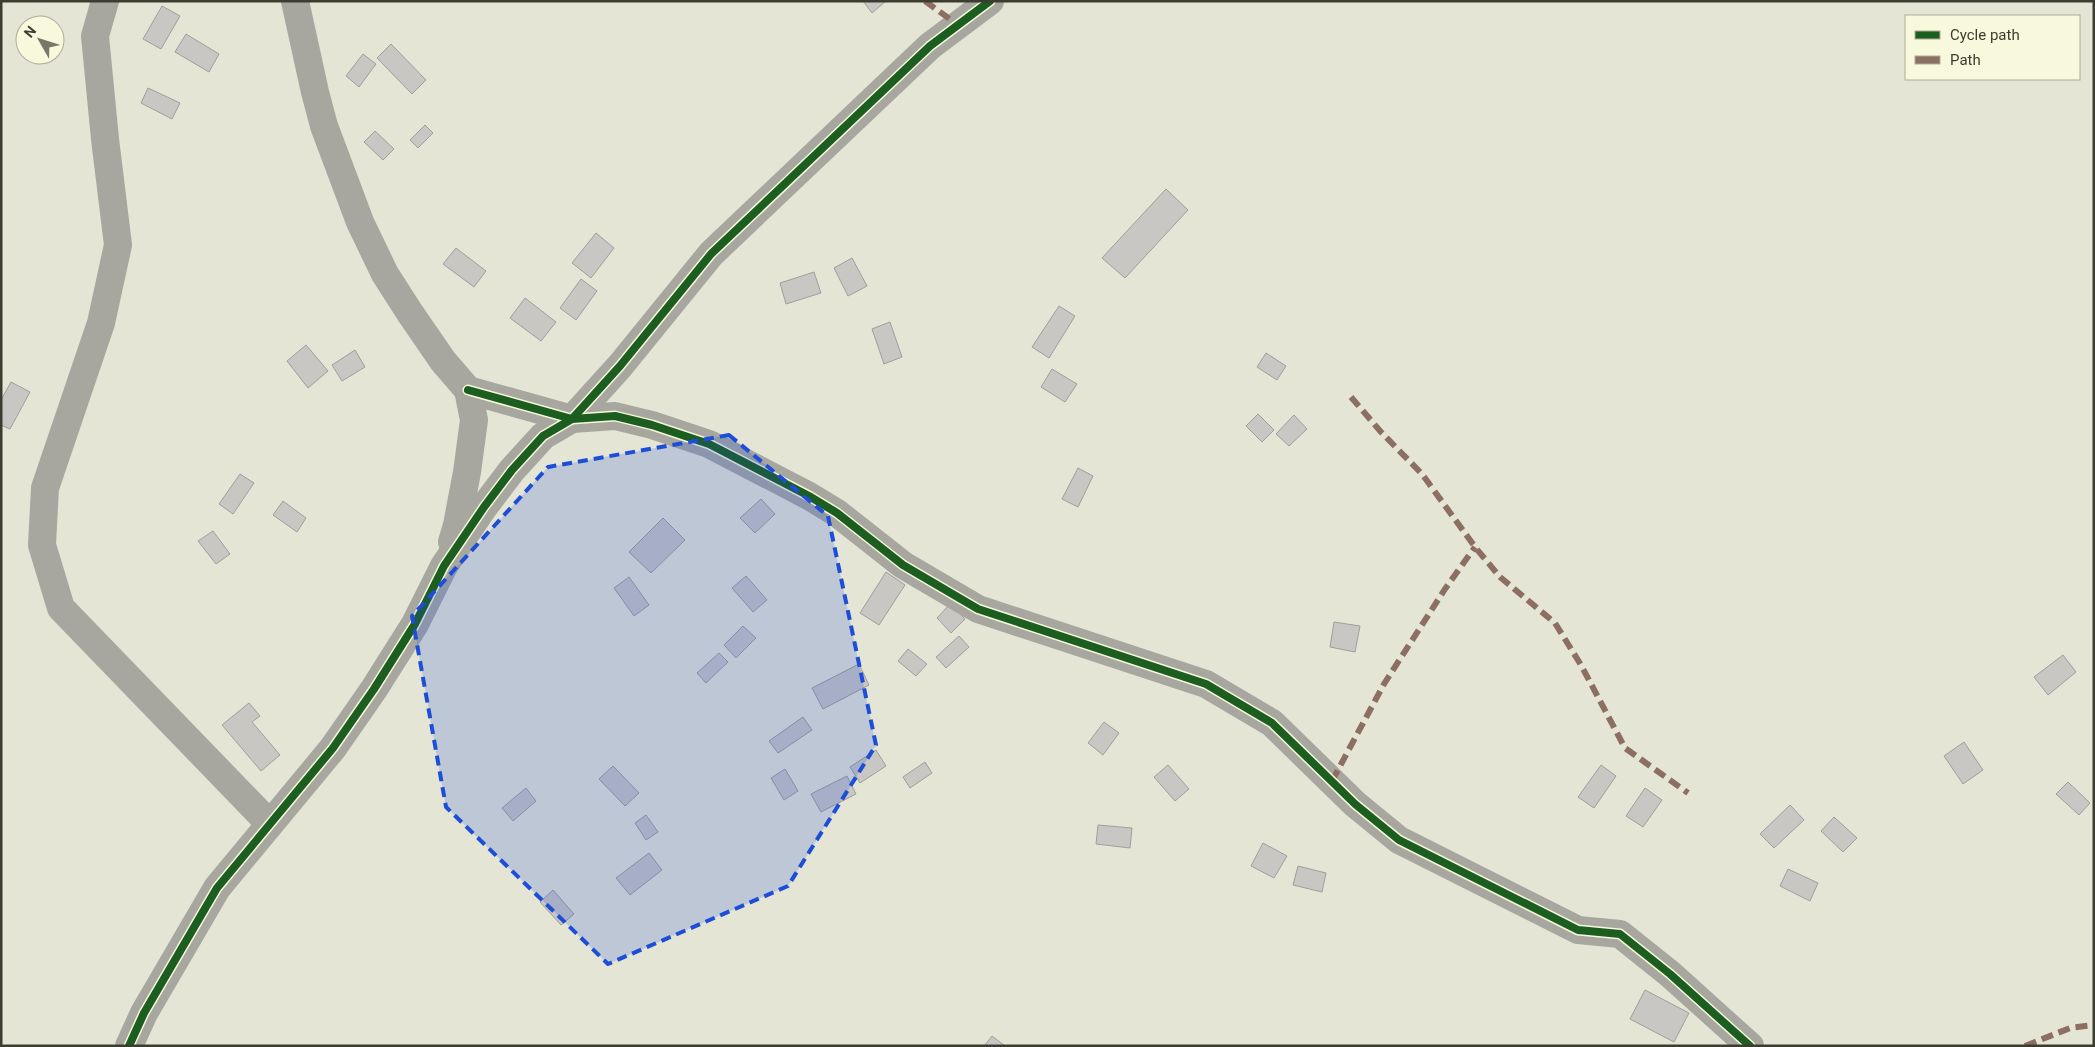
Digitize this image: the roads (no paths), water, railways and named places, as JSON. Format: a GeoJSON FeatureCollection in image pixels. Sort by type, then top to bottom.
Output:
{"type":"FeatureCollection","features":[{"type":"Feature","properties":{"kind":"street"},"geometry":{"type":"LineString","coordinates":[[105,1],[95,36],[104,140],[118,245],[101,323],[45,488],[42,545],[61,608],[269,823]]}},
{"type":"Feature","properties":{"kind":"street"},"geometry":{"type":"LineString","coordinates":[[295,1],[322,117],[360,222],[385,274],[443,362],[468,390],[474,420],[467,472],[457,525],[444,566]]}},
{"type":"Feature","properties":{"kind":"street"},"geometry":{"type":"LineString","coordinates":[[129,1046],[144,1013],[217,888],[333,748],[374,690],[415,624],[444,566],[484,506],[512,470],[543,436],[572,419],[620,366],[711,254],[930,46],[990,1]]}},
{"type":"Feature","properties":{"kind":"street"},"geometry":{"type":"LineString","coordinates":[[468,390],[572,419],[616,416],[652,425],[709,444],[823,505],[903,565],[978,609],[1206,684],[1272,723],[1355,804],[1399,840],[1578,930],[1620,934],[1670,974],[1750,1046]]}}]}
